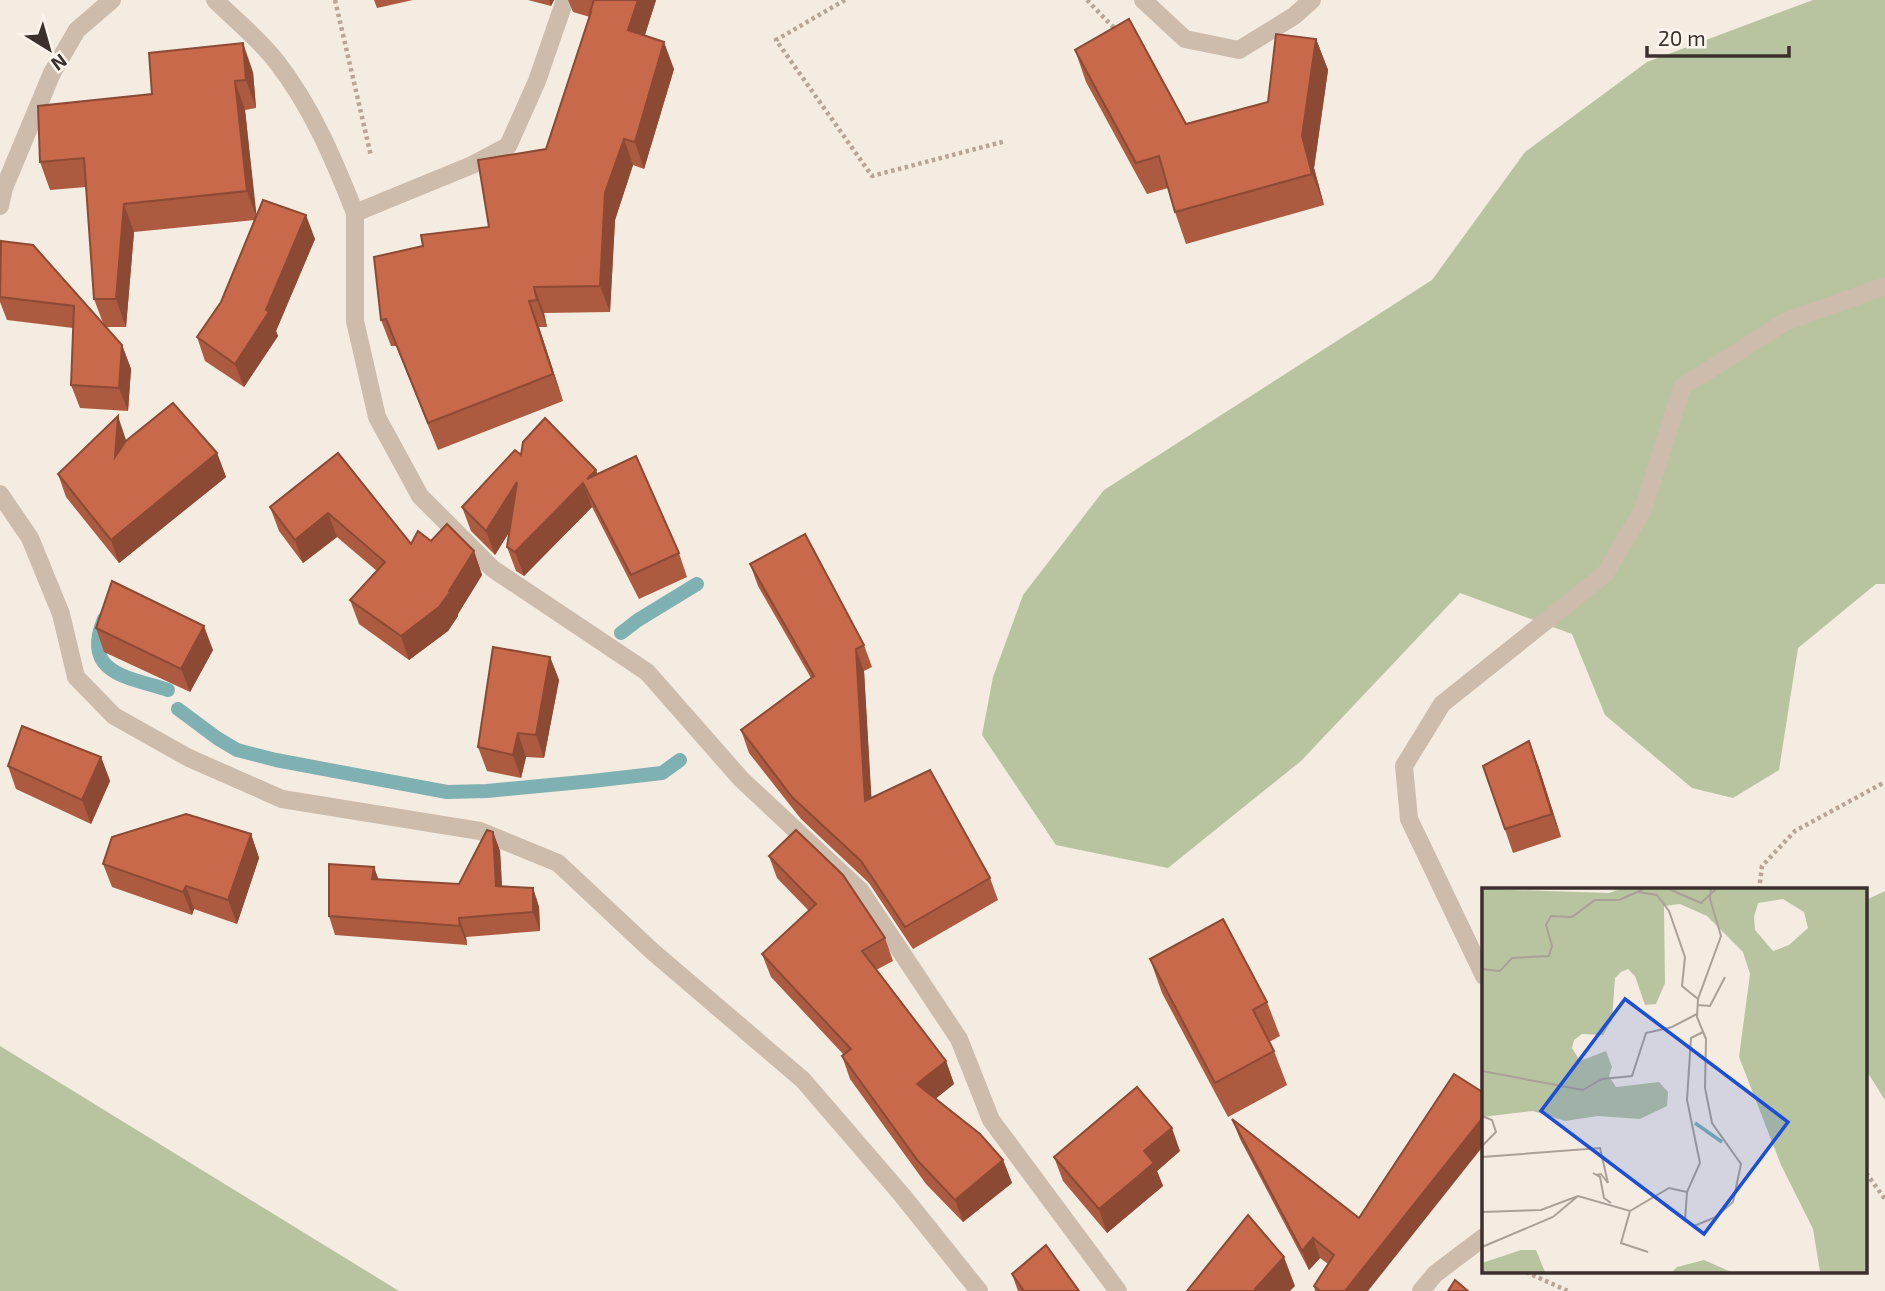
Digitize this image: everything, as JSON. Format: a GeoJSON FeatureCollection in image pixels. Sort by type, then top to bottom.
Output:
{"type":"FeatureCollection","features":[{"type":"Feature","properties":{"kind":"street"},"geometry":{"type":"LineString","coordinates":[[0,206],[4,188],[52,73],[77,30],[112,0]]}},
{"type":"Feature","properties":{"kind":"street"},"geometry":{"type":"LineString","coordinates":[[215,0],[275,60],[309,110],[334,160],[355,214],[355,321],[377,417],[420,496],[493,569],[648,672],[741,779],[860,890],[959,1039],[991,1120],[1118,1291]]}},
{"type":"Feature","properties":{"kind":"street"},"geometry":{"type":"LineString","coordinates":[[355,214],[508,146],[537,81],[565,0]]}},
{"type":"Feature","properties":{"kind":"street"},"geometry":{"type":"LineString","coordinates":[[1143,0],[1185,39],[1239,50],[1294,16],[1312,0]]}},
{"type":"Feature","properties":{"kind":"street"},"geometry":{"type":"LineString","coordinates":[[1482,972],[1409,819],[1404,766],[1442,704],[1605,574],[1643,510],[1682,387],[1785,322],[1885,286]]}},
{"type":"Feature","properties":{"kind":"street"},"geometry":{"type":"LineString","coordinates":[[0,494],[30,538],[61,614],[76,677],[114,716],[189,758],[282,799],[480,831],[558,863],[652,951],[803,1080],[902,1195],[979,1291]]}},
{"type":"Feature","properties":{"kind":"street"},"geometry":{"type":"LineString","coordinates":[[1421,1291],[1435,1274],[1482,1239]]}},
{"type":"Feature","properties":{"kind":"path"},"geometry":{"type":"LineString","coordinates":[[335,0],[372,160]]}},
{"type":"Feature","properties":{"kind":"path"},"geometry":{"type":"LineString","coordinates":[[845,0],[776,40],[872,176],[1006,141]]}},
{"type":"Feature","properties":{"kind":"path"},"geometry":{"type":"LineString","coordinates":[[1759,888],[1762,866],[1795,831],[1885,782]]}},
{"type":"Feature","properties":{"kind":"path"},"geometry":{"type":"LineString","coordinates":[[1868,1176],[1885,1199]]}},
{"type":"Feature","properties":{"kind":"path"},"geometry":{"type":"LineString","coordinates":[[1530,1274],[1568,1291]]}},
{"type":"Feature","properties":{"kind":"green space"},"geometry":{"type":"Polygon","coordinates":[[[1813,0],[1885,0],[1885,584],[1876,584],[1798,648],[1779,770],[1733,798],[1692,788],[1605,715],[1572,634],[1460,593],[1301,761],[1168,868],[1056,845],[982,735],[993,677],[1023,595],[1104,490],[1432,280],[1525,152],[1647,62],[1813,0]]]}},
{"type":"Feature","properties":{"kind":"green space"},"geometry":{"type":"Polygon","coordinates":[[[1885,891],[1885,1100],[1868,1073],[1868,899],[1885,891]]]}},
{"type":"Feature","properties":{"kind":"green space"},"geometry":{"type":"Polygon","coordinates":[[[0,1046],[399,1291],[0,1291],[0,1046]]]}},
{"type":"Feature","properties":{"kind":"building"},"geometry":{"type":"Polygon","coordinates":[[[594,0],[638,0],[628,30],[664,42],[635,142],[624,139],[605,193],[600,286],[534,287],[537,300],[529,301],[553,374],[428,423],[386,319],[381,320],[374,257],[423,246],[421,235],[489,227],[478,160],[546,149],[594,0]]]}},
{"type":"Feature","properties":{"kind":"building"},"geometry":{"type":"Polygon","coordinates":[[[1129,19],[1186,124],[1268,102],[1276,34],[1316,39],[1302,136],[1312,174],[1175,212],[1159,156],[1136,163],[1075,50],[1129,19]]]}},
{"type":"Feature","properties":{"kind":"building"},"geometry":{"type":"Polygon","coordinates":[[[243,43],[246,80],[235,81],[247,191],[124,204],[116,299],[94,299],[84,158],[40,162],[38,106],[152,94],[149,53],[243,43]]]}},
{"type":"Feature","properties":{"kind":"building"},"geometry":{"type":"Polygon","coordinates":[[[263,200],[306,215],[266,310],[269,312],[235,364],[197,337],[221,302],[263,200]]]}},
{"type":"Feature","properties":{"kind":"building"},"geometry":{"type":"Polygon","coordinates":[[[1,241],[33,245],[122,345],[119,388],[71,385],[74,306],[0,297],[1,241]]]}},
{"type":"Feature","properties":{"kind":"building"},"geometry":{"type":"Polygon","coordinates":[[[173,403],[217,453],[111,540],[58,474],[118,416],[115,457],[126,441],[173,403]]]}},
{"type":"Feature","properties":{"kind":"building"},"geometry":{"type":"Polygon","coordinates":[[[545,418],[596,470],[587,479],[636,456],[679,553],[631,575],[583,483],[515,552],[507,547],[517,482],[486,531],[462,507],[515,450],[521,455],[523,442],[545,418]]]}},
{"type":"Feature","properties":{"kind":"building"},"geometry":{"type":"Polygon","coordinates":[[[338,453],[411,544],[418,531],[431,541],[447,524],[474,551],[439,607],[401,636],[350,600],[385,562],[328,513],[295,540],[270,507],[338,453]]]}},
{"type":"Feature","properties":{"kind":"building"},"geometry":{"type":"Polygon","coordinates":[[[805,534],[864,645],[856,649],[865,801],[930,770],[990,878],[905,927],[861,861],[792,797],[741,730],[814,676],[750,564],[805,534]]]}},
{"type":"Feature","properties":{"kind":"building"},"geometry":{"type":"Polygon","coordinates":[[[112,581],[204,626],[181,669],[96,628],[112,581]]]}},
{"type":"Feature","properties":{"kind":"building"},"geometry":{"type":"Polygon","coordinates":[[[493,647],[550,657],[536,735],[518,733],[513,755],[478,747],[493,647]]]}},
{"type":"Feature","properties":{"kind":"building"},"geometry":{"type":"Polygon","coordinates":[[[22,726],[101,757],[82,800],[8,766],[22,726]]]}},
{"type":"Feature","properties":{"kind":"building"},"geometry":{"type":"Polygon","coordinates":[[[1529,741],[1552,814],[1505,829],[1483,766],[1529,741]]]}},
{"type":"Feature","properties":{"kind":"building"},"geometry":{"type":"Polygon","coordinates":[[[186,814],[251,834],[228,900],[186,886],[183,892],[103,864],[112,837],[186,814]]]}},
{"type":"Feature","properties":{"kind":"building"},"geometry":{"type":"Polygon","coordinates":[[[487,830],[493,832],[496,886],[533,888],[533,912],[459,918],[460,926],[329,916],[329,864],[374,867],[372,879],[459,884],[487,830]]]}},
{"type":"Feature","properties":{"kind":"building"},"geometry":{"type":"Polygon","coordinates":[[[796,830],[843,875],[885,938],[862,951],[946,1061],[917,1084],[980,1134],[1003,1160],[955,1200],[918,1161],[842,1056],[851,1049],[762,954],[816,904],[769,856],[796,830]]]}},
{"type":"Feature","properties":{"kind":"building"},"geometry":{"type":"Polygon","coordinates":[[[1223,919],[1267,1002],[1253,1010],[1274,1051],[1215,1083],[1150,959],[1223,919]]]}},
{"type":"Feature","properties":{"kind":"building"},"geometry":{"type":"Polygon","coordinates":[[[1454,1074],[1482,1092],[1482,1119],[1345,1291],[1320,1291],[1314,1286],[1334,1255],[1313,1238],[1302,1251],[1232,1119],[1359,1218],[1454,1074]]]}},
{"type":"Feature","properties":{"kind":"building"},"geometry":{"type":"Polygon","coordinates":[[[1137,1087],[1172,1128],[1144,1151],[1154,1163],[1099,1209],[1054,1157],[1137,1087]]]}},
{"type":"Feature","properties":{"kind":"building"},"geometry":{"type":"Polygon","coordinates":[[[1248,1215],[1284,1257],[1255,1289],[1257,1291],[1187,1291],[1248,1215]]]}},
{"type":"Feature","properties":{"kind":"building"},"geometry":{"type":"Polygon","coordinates":[[[1046,1245],[1079,1291],[1024,1291],[1012,1274],[1046,1245]]]}},
{"type":"Feature","properties":{"kind":"building"},"geometry":{"type":"Polygon","coordinates":[[[1455,1280],[1468,1291],[1448,1291],[1455,1280]]]}},
{"type":"Feature","properties":{"kind":"waterway"},"geometry":{"type":"LineString","coordinates":[[621,633],[697,584]]}},
{"type":"Feature","properties":{"kind":"waterway"},"geometry":{"type":"LineString","coordinates":[[104,619],[99,637],[99,651],[104,662],[124,676],[168,690]]}},
{"type":"Feature","properties":{"kind":"waterway"},"geometry":{"type":"LineString","coordinates":[[178,709],[237,750],[276,760],[447,792],[487,791],[662,773],[680,760]]}}]}
